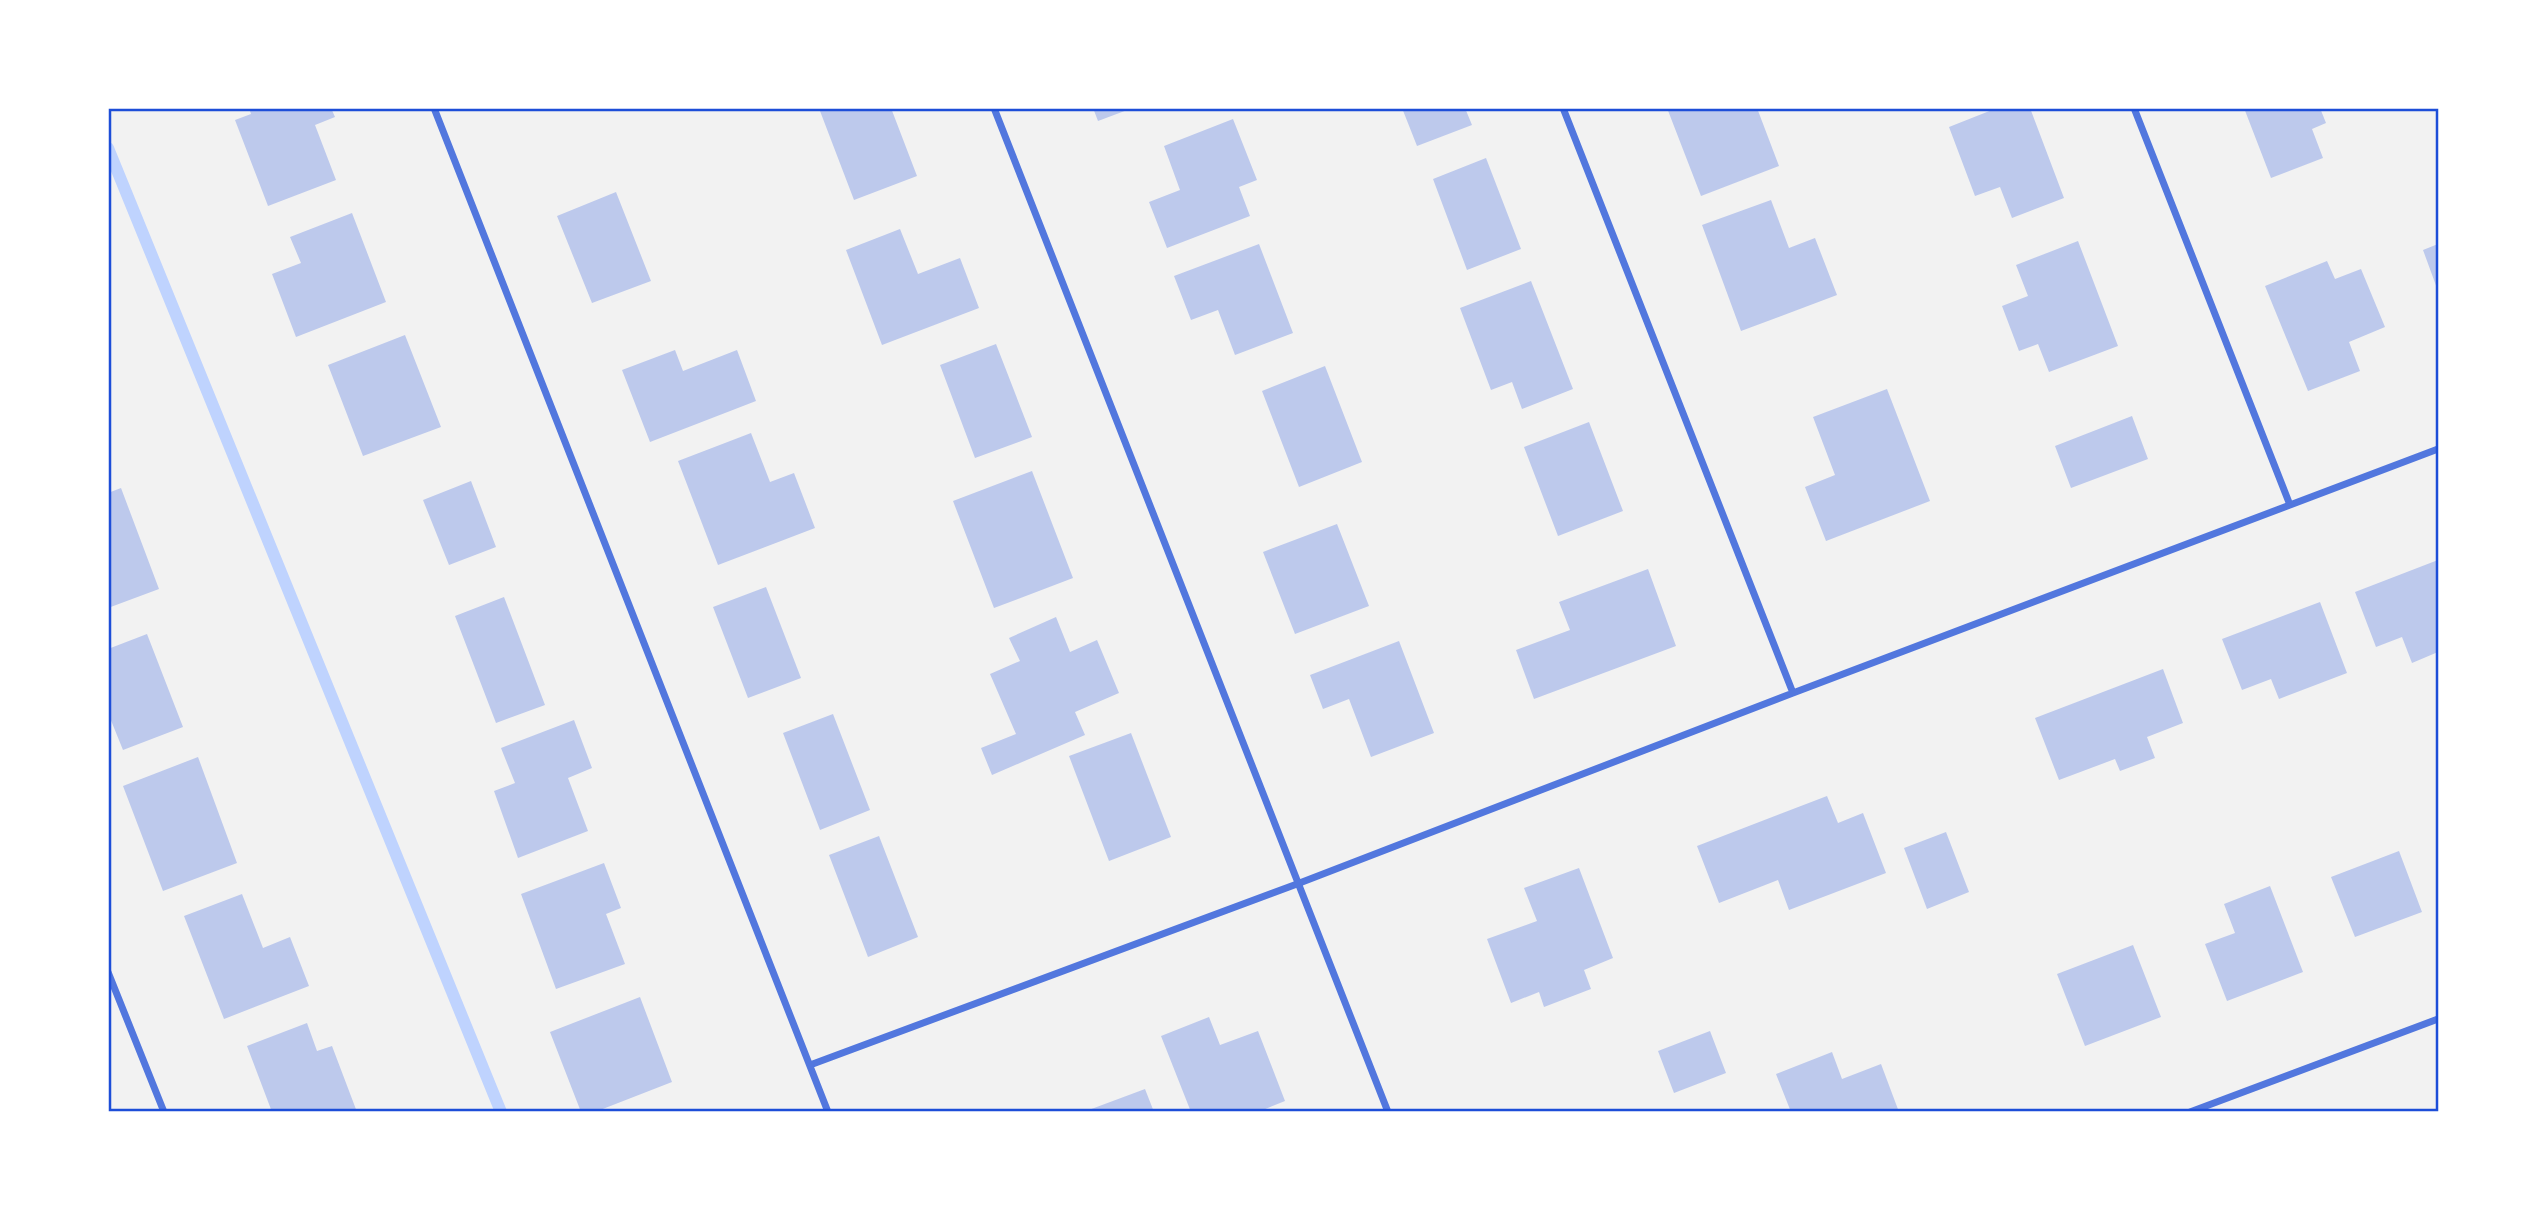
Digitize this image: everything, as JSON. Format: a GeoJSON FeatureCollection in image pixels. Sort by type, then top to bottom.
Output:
{"type":"FeatureCollection","features":[{"type":"Feature","properties":{"kind":"street"},"geometry":{"type":"LineString","coordinates":[[434,108],[828,1111]]}},
{"type":"Feature","properties":{"kind":"street"},"geometry":{"type":"LineString","coordinates":[[994,108],[1388,1111]]}},
{"type":"Feature","properties":{"kind":"street"},"geometry":{"type":"LineString","coordinates":[[1563,108],[1793,693]]}},
{"type":"Feature","properties":{"kind":"street"},"geometry":{"type":"LineString","coordinates":[[2134,108],[2290,505]]}},
{"type":"Feature","properties":{"kind":"street"},"geometry":{"type":"LineString","coordinates":[[810,1065],[1297,884],[2438,449]]}},
{"type":"Feature","properties":{"kind":"street"},"geometry":{"type":"LineString","coordinates":[[108,972],[164,1111]]}},
{"type":"Feature","properties":{"kind":"street"},"geometry":{"type":"LineString","coordinates":[[2190,1111],[2438,1019]]}},
{"type":"Feature","properties":{"kind":"building"},"geometry":{"type":"Polygon","coordinates":[[[249,108],[331,108],[335,117],[315,125],[336,180],[268,206],[235,120],[251,114],[249,108]]]}},
{"type":"Feature","properties":{"kind":"building"},"geometry":{"type":"Polygon","coordinates":[[[827,108],[891,108],[917,176],[854,200],[820,111],[827,108]]]}},
{"type":"Feature","properties":{"kind":"building"},"geometry":{"type":"Polygon","coordinates":[[[1093,108],[1130,108],[1130,109],[1098,121],[1093,108]]]}},
{"type":"Feature","properties":{"kind":"building"},"geometry":{"type":"Polygon","coordinates":[[[1402,108],[1465,108],[1472,125],[1417,146],[1402,108]]]}},
{"type":"Feature","properties":{"kind":"building"},"geometry":{"type":"Polygon","coordinates":[[[1667,108],[1757,108],[1779,166],[1701,196],[1667,108]]]}},
{"type":"Feature","properties":{"kind":"building"},"geometry":{"type":"Polygon","coordinates":[[[1997,108],[2030,108],[2064,198],[2012,218],[2000,187],[1975,196],[1949,127],[1997,108]]]}},
{"type":"Feature","properties":{"kind":"building"},"geometry":{"type":"Polygon","coordinates":[[[2244,108],[2320,108],[2326,123],[2312,129],[2323,158],[2271,178],[2244,108]]]}},
{"type":"Feature","properties":{"kind":"building"},"geometry":{"type":"Polygon","coordinates":[[[1233,119],[1257,180],[1239,187],[1250,216],[1167,248],[1149,202],[1180,190],[1164,146],[1233,119]]]}},
{"type":"Feature","properties":{"kind":"building"},"geometry":{"type":"Polygon","coordinates":[[[1486,158],[1521,249],[1467,270],[1433,179],[1486,158]]]}},
{"type":"Feature","properties":{"kind":"building"},"geometry":{"type":"Polygon","coordinates":[[[616,192],[651,281],[592,303],[557,216],[616,192]]]}},
{"type":"Feature","properties":{"kind":"building"},"geometry":{"type":"Polygon","coordinates":[[[1771,200],[1789,248],[1815,238],[1837,295],[1741,331],[1702,225],[1771,200]]]}},
{"type":"Feature","properties":{"kind":"building"},"geometry":{"type":"Polygon","coordinates":[[[352,213],[386,302],[296,337],[272,274],[301,263],[290,237],[352,213]]]}},
{"type":"Feature","properties":{"kind":"building"},"geometry":{"type":"Polygon","coordinates":[[[900,229],[918,274],[960,258],[979,308],[882,345],[846,250],[900,229]]]}},
{"type":"Feature","properties":{"kind":"building"},"geometry":{"type":"Polygon","coordinates":[[[2078,241],[2118,346],[2049,372],[2038,344],[2019,351],[2002,306],[2028,296],[2016,265],[2078,241]]]}},
{"type":"Feature","properties":{"kind":"building"},"geometry":{"type":"Polygon","coordinates":[[[1259,244],[1293,333],[1235,355],[1218,310],[1191,320],[1174,276],[1259,244]]]}},
{"type":"Feature","properties":{"kind":"building"},"geometry":{"type":"Polygon","coordinates":[[[2438,244],[2438,291],[2423,250],[2438,244]]]}},
{"type":"Feature","properties":{"kind":"building"},"geometry":{"type":"Polygon","coordinates":[[[2327,261],[2335,279],[2361,269],[2385,327],[2349,342],[2360,371],[2308,391],[2265,286],[2327,261]]]}},
{"type":"Feature","properties":{"kind":"building"},"geometry":{"type":"Polygon","coordinates":[[[1531,281],[1573,389],[1522,409],[1512,382],[1491,390],[1460,308],[1531,281]]]}},
{"type":"Feature","properties":{"kind":"building"},"geometry":{"type":"Polygon","coordinates":[[[405,335],[441,427],[363,456],[328,365],[405,335]]]}},
{"type":"Feature","properties":{"kind":"building"},"geometry":{"type":"Polygon","coordinates":[[[996,344],[1032,437],[975,458],[940,365],[996,344]]]}},
{"type":"Feature","properties":{"kind":"building"},"geometry":{"type":"Polygon","coordinates":[[[675,350],[683,371],[737,350],[756,401],[650,442],[622,370],[675,350]]]}},
{"type":"Feature","properties":{"kind":"building"},"geometry":{"type":"Polygon","coordinates":[[[1325,366],[1362,462],[1299,487],[1262,391],[1325,366]]]}},
{"type":"Feature","properties":{"kind":"building"},"geometry":{"type":"Polygon","coordinates":[[[1887,389],[1930,501],[1826,541],[1805,487],[1835,475],[1813,417],[1887,389]]]}},
{"type":"Feature","properties":{"kind":"building"},"geometry":{"type":"Polygon","coordinates":[[[2132,416],[2148,459],[2071,488],[2055,446],[2132,416]]]}},
{"type":"Feature","properties":{"kind":"building"},"geometry":{"type":"Polygon","coordinates":[[[1589,422],[1623,511],[1558,536],[1524,447],[1589,422]]]}},
{"type":"Feature","properties":{"kind":"building"},"geometry":{"type":"Polygon","coordinates":[[[751,433],[770,482],[794,473],[815,528],[718,565],[678,461],[751,433]]]}},
{"type":"Feature","properties":{"kind":"building"},"geometry":{"type":"Polygon","coordinates":[[[1032,471],[1073,578],[994,608],[953,501],[1032,471]]]}},
{"type":"Feature","properties":{"kind":"building"},"geometry":{"type":"Polygon","coordinates":[[[471,481],[496,547],[449,565],[423,500],[471,481]]]}},
{"type":"Feature","properties":{"kind":"building"},"geometry":{"type":"Polygon","coordinates":[[[121,488],[159,589],[108,608],[108,493],[121,488]]]}},
{"type":"Feature","properties":{"kind":"building"},"geometry":{"type":"Polygon","coordinates":[[[1337,524],[1369,606],[1295,634],[1263,552],[1337,524]]]}},
{"type":"Feature","properties":{"kind":"building"},"geometry":{"type":"Polygon","coordinates":[[[2438,560],[2438,652],[2412,663],[2402,637],[2376,647],[2355,592],[2438,560]]]}},
{"type":"Feature","properties":{"kind":"building"},"geometry":{"type":"Polygon","coordinates":[[[1648,569],[1676,646],[1534,699],[1516,650],[1570,630],[1559,602],[1648,569]]]}},
{"type":"Feature","properties":{"kind":"building"},"geometry":{"type":"Polygon","coordinates":[[[766,587],[801,678],[748,698],[713,607],[766,587]]]}},
{"type":"Feature","properties":{"kind":"building"},"geometry":{"type":"Polygon","coordinates":[[[504,597],[545,705],[496,723],[455,616],[504,597]]]}},
{"type":"Feature","properties":{"kind":"building"},"geometry":{"type":"Polygon","coordinates":[[[2320,602],[2347,673],[2279,699],[2271,679],[2242,690],[2222,639],[2320,602]]]}},
{"type":"Feature","properties":{"kind":"building"},"geometry":{"type":"Polygon","coordinates":[[[1056,617],[1070,652],[1097,640],[1119,693],[1075,712],[1085,735],[992,775],[981,748],[1016,734],[990,674],[1020,661],[1009,638],[1056,617]]]}},
{"type":"Feature","properties":{"kind":"building"},"geometry":{"type":"Polygon","coordinates":[[[147,634],[183,727],[123,750],[108,713],[108,649],[147,634]]]}},
{"type":"Feature","properties":{"kind":"building"},"geometry":{"type":"Polygon","coordinates":[[[1399,641],[1434,733],[1371,757],[1349,699],[1323,709],[1310,675],[1399,641]]]}},
{"type":"Feature","properties":{"kind":"building"},"geometry":{"type":"Polygon","coordinates":[[[2163,669],[2183,723],[2147,737],[2155,758],[2120,771],[2115,759],[2059,780],[2035,718],[2163,669]]]}},
{"type":"Feature","properties":{"kind":"building"},"geometry":{"type":"Polygon","coordinates":[[[833,714],[870,810],[820,830],[783,733],[833,714]]]}},
{"type":"Feature","properties":{"kind":"building"},"geometry":{"type":"Polygon","coordinates":[[[574,720],[592,768],[568,778],[588,831],[518,858],[494,791],[515,783],[501,748],[574,720]]]}},
{"type":"Feature","properties":{"kind":"building"},"geometry":{"type":"Polygon","coordinates":[[[1131,733],[1171,837],[1109,861],[1069,756],[1131,733]]]}},
{"type":"Feature","properties":{"kind":"building"},"geometry":{"type":"Polygon","coordinates":[[[198,757],[237,863],[163,891],[123,786],[198,757]]]}},
{"type":"Feature","properties":{"kind":"building"},"geometry":{"type":"Polygon","coordinates":[[[1827,796],[1838,823],[1863,813],[1886,873],[1789,910],[1778,880],[1719,903],[1697,846],[1827,796]]]}},
{"type":"Feature","properties":{"kind":"building"},"geometry":{"type":"Polygon","coordinates":[[[1946,832],[1969,892],[1927,909],[1904,848],[1946,832]]]}},
{"type":"Feature","properties":{"kind":"building"},"geometry":{"type":"Polygon","coordinates":[[[879,836],[918,937],[868,957],[829,855],[879,836]]]}},
{"type":"Feature","properties":{"kind":"building"},"geometry":{"type":"Polygon","coordinates":[[[2399,851],[2422,912],[2355,937],[2331,877],[2399,851]]]}},
{"type":"Feature","properties":{"kind":"building"},"geometry":{"type":"Polygon","coordinates":[[[604,863],[621,908],[606,914],[625,964],[556,989],[521,894],[604,863]]]}},
{"type":"Feature","properties":{"kind":"building"},"geometry":{"type":"Polygon","coordinates":[[[1579,868],[1613,958],[1584,970],[1591,989],[1544,1007],[1539,992],[1511,1003],[1487,939],[1537,921],[1524,888],[1579,868]]]}},
{"type":"Feature","properties":{"kind":"building"},"geometry":{"type":"Polygon","coordinates":[[[2270,886],[2303,972],[2227,1001],[2205,944],[2235,933],[2224,904],[2270,886]]]}},
{"type":"Feature","properties":{"kind":"building"},"geometry":{"type":"Polygon","coordinates":[[[242,894],[263,948],[290,937],[309,986],[224,1019],[184,916],[242,894]]]}},
{"type":"Feature","properties":{"kind":"building"},"geometry":{"type":"Polygon","coordinates":[[[2133,945],[2161,1017],[2085,1046],[2057,974],[2133,945]]]}},
{"type":"Feature","properties":{"kind":"building"},"geometry":{"type":"Polygon","coordinates":[[[640,997],[672,1082],[595,1112],[581,1112],[550,1032],[640,997]]]}},
{"type":"Feature","properties":{"kind":"building"},"geometry":{"type":"Polygon","coordinates":[[[1209,1017],[1220,1045],[1258,1031],[1285,1101],[1258,1112],[1191,1112],[1161,1036],[1209,1017]]]}},
{"type":"Feature","properties":{"kind":"building"},"geometry":{"type":"Polygon","coordinates":[[[307,1023],[317,1051],[332,1046],[357,1112],[272,1112],[247,1046],[307,1023]]]}},
{"type":"Feature","properties":{"kind":"building"},"geometry":{"type":"Polygon","coordinates":[[[1710,1031],[1726,1073],[1674,1093],[1658,1051],[1710,1031]]]}},
{"type":"Feature","properties":{"kind":"building"},"geometry":{"type":"Polygon","coordinates":[[[1832,1052],[1842,1079],[1881,1064],[1899,1112],[1791,1112],[1776,1074],[1832,1052]]]}},
{"type":"Feature","properties":{"kind":"building"},"geometry":{"type":"Polygon","coordinates":[[[1145,1089],[1154,1112],[1086,1112],[1086,1111],[1145,1089]]]}},
{"type":"Feature","properties":{"kind":"waterway"},"geometry":{"type":"LineString","coordinates":[[108,148],[501,1112]]}}]}
